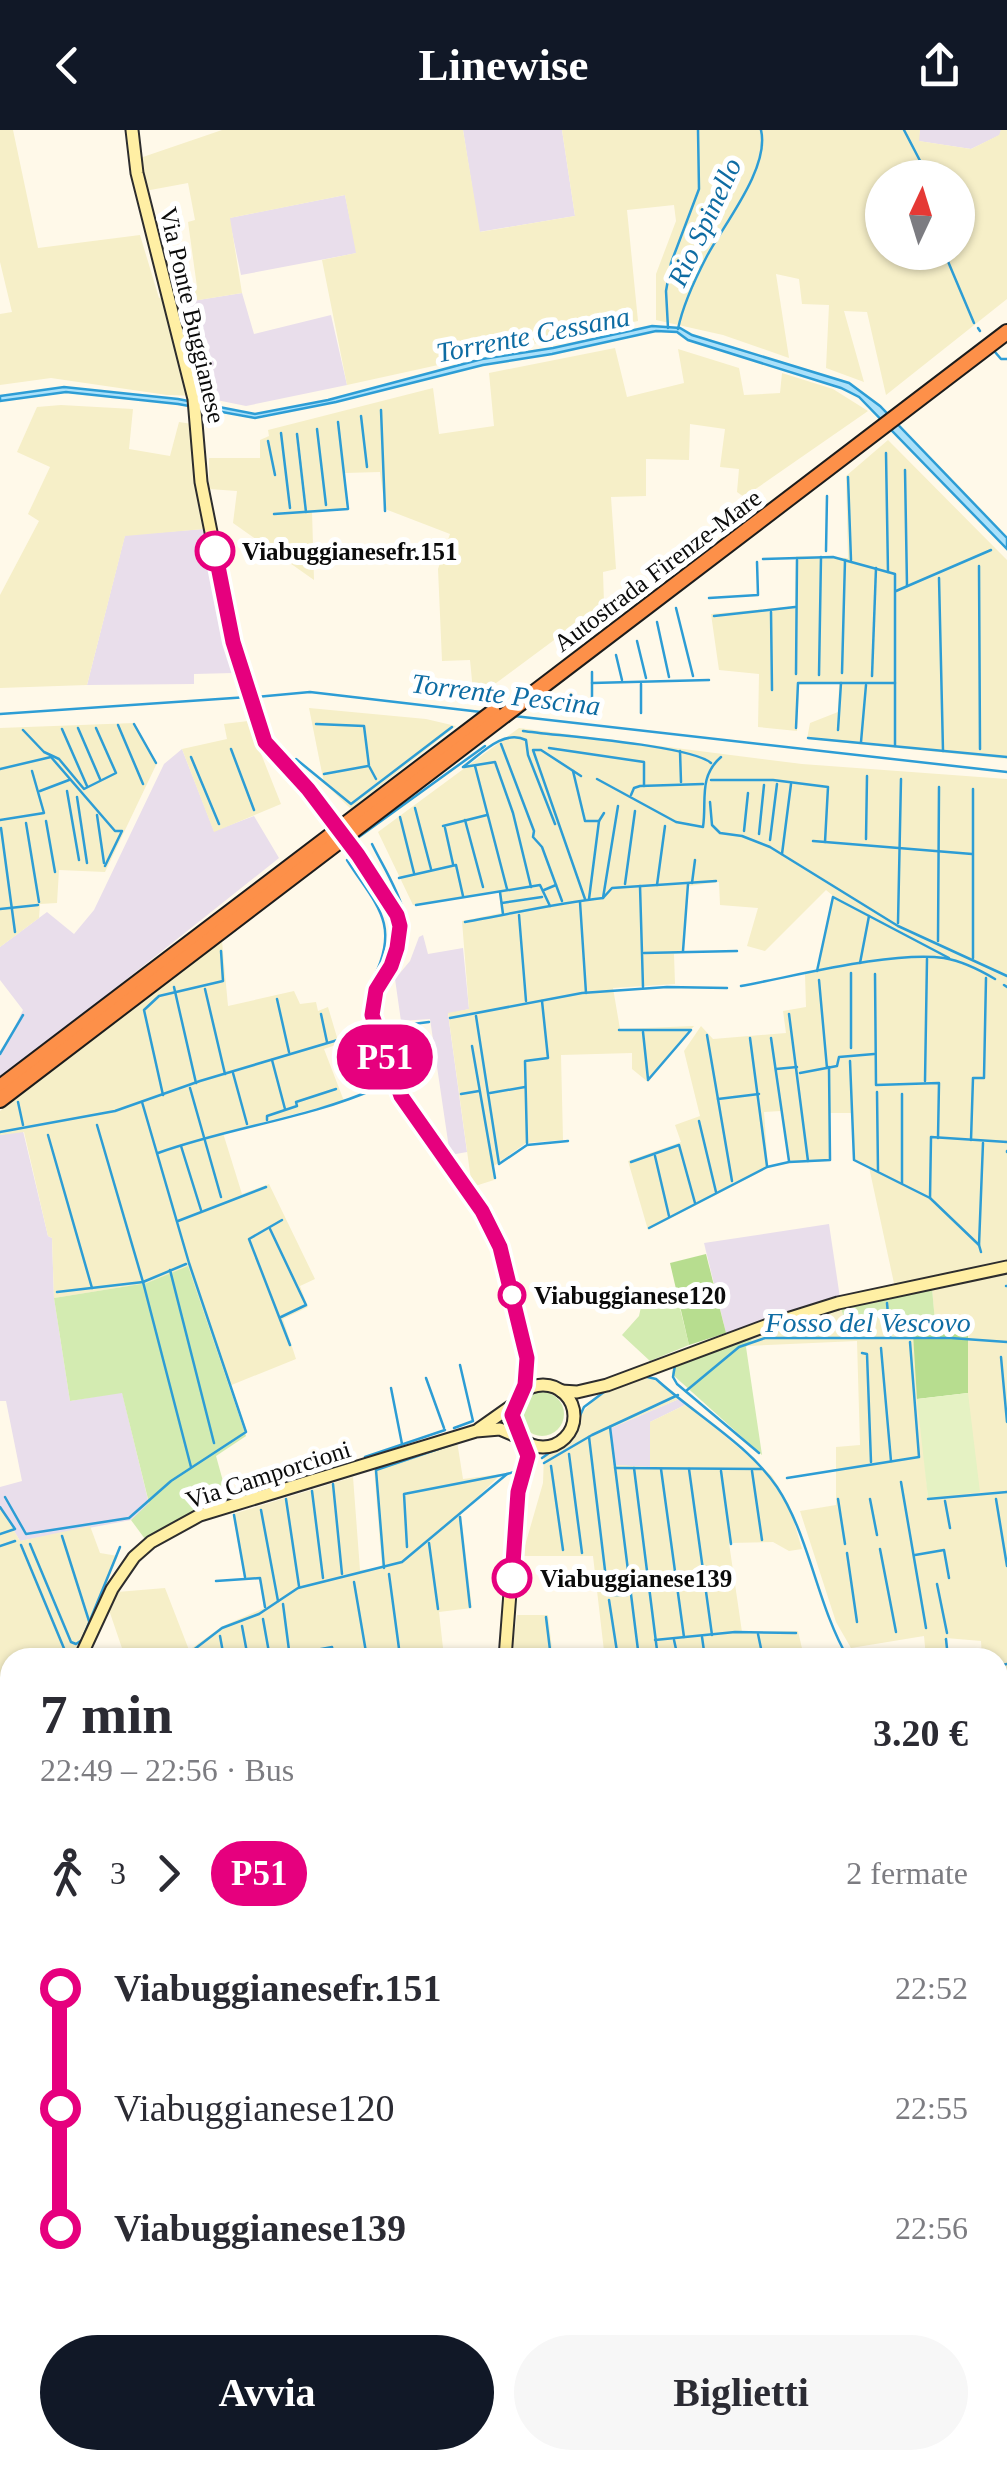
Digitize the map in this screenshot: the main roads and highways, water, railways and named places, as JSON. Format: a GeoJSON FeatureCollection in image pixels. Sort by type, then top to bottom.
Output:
{"type":"FeatureCollection","features":[{"type":"Feature","properties":{"kind":"highway","name":"Autostrada Firenze-Mare"},"geometry":{"type":"LineString","coordinates":[[885,419],[1007,320]]}},
{"type":"Feature","properties":{"kind":"highway","name":"Autostrada Firenze-Mare"},"geometry":{"type":"LineString","coordinates":[[0,1100],[517,699],[885,419],[1007,332]]}},
{"type":"Feature","properties":{"kind":"highway","name":"Autostrada Firenze-Mare"},"geometry":{"type":"LineString","coordinates":[[0,1088],[470,735]]}},
{"type":"Feature","properties":{"kind":"main road","name":"Via Ponte Buggianese"},"geometry":{"type":"LineString","coordinates":[[132,130],[136,173],[195,405],[202,482],[233,642],[254,708],[272,753],[328,816],[390,902],[400,926],[396,954],[376,990],[371,1009],[390,1072],[415,1120],[496,1235],[527,1358]]}},
{"type":"Feature","properties":{"kind":"main road"},"geometry":{"type":"LineString","coordinates":[[476,1431],[535,1387],[583,1391],[838,1304],[1007,1268]]}},
{"type":"Feature","properties":{"kind":"main road"},"geometry":{"type":"LineString","coordinates":[[527,1358],[535,1373],[571,1403],[574,1419]]}},
{"type":"Feature","properties":{"kind":"main road"},"geometry":{"type":"LineString","coordinates":[[507,1648],[517,1501],[528,1456],[513,1420],[526,1379],[527,1358]]}},
{"type":"Feature","properties":{"kind":"main road"},"geometry":{"type":"LineString","coordinates":[[524,1471],[548,1446],[565,1438],[585,1402],[606,1385]]}},
{"type":"Feature","properties":{"kind":"main road"},"geometry":{"type":"LineString","coordinates":[[476,1431],[500,1429],[532,1445],[548,1446]]}},
{"type":"Feature","properties":{"kind":"main road","name":"Via Camporcioni"},"geometry":{"type":"LineString","coordinates":[[85,1648],[112,1589],[134,1557],[150,1542],[200,1515],[476,1431]]}},
{"type":"Feature","properties":{"kind":"water"},"geometry":{"type":"Polygon","coordinates":[[[652,326],[680,328],[849,383],[880,406],[1007,538],[1007,549],[859,397],[688,340],[677,332],[656,331],[483,365],[255,418],[178,404],[66,392],[0,401],[0,396],[64,387],[178,399],[255,414],[328,400],[482,359],[652,326]]]}},
{"type":"Feature","properties":{"kind":"waterway"},"geometry":{"type":"LineString","coordinates":[[668,328],[666,291],[671,263],[699,189],[698,130]]}},
{"type":"Feature","properties":{"kind":"waterway","name":"Rio Spinello"},"geometry":{"type":"LineString","coordinates":[[678,329],[698,274],[752,178],[759,161],[761,130]]}},
{"type":"Feature","properties":{"kind":"waterway"},"geometry":{"type":"LineString","coordinates":[[904,130],[920,160]]}},
{"type":"Feature","properties":{"kind":"waterway"},"geometry":{"type":"LineString","coordinates":[[952,270],[974,323]]}},
{"type":"Feature","properties":{"kind":"waterway"},"geometry":{"type":"LineString","coordinates":[[995,352],[1001,359],[1007,359]]}},
{"type":"Feature","properties":{"kind":"waterway"},"geometry":{"type":"LineString","coordinates":[[381,410],[385,511]]}},
{"type":"Feature","properties":{"kind":"waterway"},"geometry":{"type":"LineString","coordinates":[[361,416],[367,467]]}},
{"type":"Feature","properties":{"kind":"waterway"},"geometry":{"type":"LineString","coordinates":[[274,514],[348,509],[338,422]]}},
{"type":"Feature","properties":{"kind":"waterway"},"geometry":{"type":"LineString","coordinates":[[317,429],[326,505]]}},
{"type":"Feature","properties":{"kind":"waterway"},"geometry":{"type":"LineString","coordinates":[[281,433],[290,508]]}},
{"type":"Feature","properties":{"kind":"waterway"},"geometry":{"type":"LineString","coordinates":[[297,434],[306,512]]}},
{"type":"Feature","properties":{"kind":"waterway"},"geometry":{"type":"LineString","coordinates":[[268,441],[275,475]]}},
{"type":"Feature","properties":{"kind":"waterway"},"geometry":{"type":"LineString","coordinates":[[886,453],[888,572]]}},
{"type":"Feature","properties":{"kind":"waterway"},"geometry":{"type":"LineString","coordinates":[[905,470],[907,586]]}},
{"type":"Feature","properties":{"kind":"waterway"},"geometry":{"type":"LineString","coordinates":[[848,477],[851,560]]}},
{"type":"Feature","properties":{"kind":"waterway"},"geometry":{"type":"LineString","coordinates":[[826,551],[827,496]]}},
{"type":"Feature","properties":{"kind":"waterway"},"geometry":{"type":"LineString","coordinates":[[896,591],[991,550]]}},
{"type":"Feature","properties":{"kind":"waterway"},"geometry":{"type":"LineString","coordinates":[[819,675],[821,557]]}},
{"type":"Feature","properties":{"kind":"waterway"},"geometry":{"type":"LineString","coordinates":[[763,559],[833,557],[895,574],[895,746]]}},
{"type":"Feature","properties":{"kind":"waterway"},"geometry":{"type":"LineString","coordinates":[[796,674],[797,560]]}},
{"type":"Feature","properties":{"kind":"waterway"},"geometry":{"type":"LineString","coordinates":[[842,673],[845,560]]}},
{"type":"Feature","properties":{"kind":"waterway"},"geometry":{"type":"LineString","coordinates":[[709,598],[758,595],[757,562]]}},
{"type":"Feature","properties":{"kind":"waterway"},"geometry":{"type":"LineString","coordinates":[[979,566],[980,749]]}},
{"type":"Feature","properties":{"kind":"waterway"},"geometry":{"type":"LineString","coordinates":[[872,676],[876,568]]}},
{"type":"Feature","properties":{"kind":"waterway"},"geometry":{"type":"LineString","coordinates":[[939,578],[943,751]]}},
{"type":"Feature","properties":{"kind":"waterway"},"geometry":{"type":"LineString","coordinates":[[714,616],[795,607]]}},
{"type":"Feature","properties":{"kind":"waterway"},"geometry":{"type":"LineString","coordinates":[[676,608],[693,676]]}},
{"type":"Feature","properties":{"kind":"waterway"},"geometry":{"type":"LineString","coordinates":[[771,612],[772,690]]}},
{"type":"Feature","properties":{"kind":"waterway"},"geometry":{"type":"LineString","coordinates":[[657,622],[669,677]]}},
{"type":"Feature","properties":{"kind":"waterway"},"geometry":{"type":"LineString","coordinates":[[637,641],[646,678]]}},
{"type":"Feature","properties":{"kind":"waterway"},"geometry":{"type":"LineString","coordinates":[[616,655],[622,680]]}},
{"type":"Feature","properties":{"kind":"waterway"},"geometry":{"type":"LineString","coordinates":[[551,705],[592,709],[592,672]]}},
{"type":"Feature","properties":{"kind":"waterway"},"geometry":{"type":"LineString","coordinates":[[592,683],[709,680]]}},
{"type":"Feature","properties":{"kind":"waterway"},"geometry":{"type":"LineString","coordinates":[[796,728],[798,683],[895,683]]}},
{"type":"Feature","properties":{"kind":"waterway"},"geometry":{"type":"LineString","coordinates":[[838,730],[841,683]]}},
{"type":"Feature","properties":{"kind":"waterway"},"geometry":{"type":"LineString","coordinates":[[641,684],[641,713]]}},
{"type":"Feature","properties":{"kind":"waterway"},"geometry":{"type":"LineString","coordinates":[[861,742],[866,685]]}},
{"type":"Feature","properties":{"kind":"waterway","name":"Torrente Pescina"},"geometry":{"type":"LineString","coordinates":[[256,697],[310,692],[481,712]]}},
{"type":"Feature","properties":{"kind":"waterway","name":"Torrente Pescina"},"geometry":{"type":"LineString","coordinates":[[0,714],[248,697]]}},
{"type":"Feature","properties":{"kind":"waterway","name":"Torrente Pescina"},"geometry":{"type":"LineString","coordinates":[[514,716],[1007,772]]}},
{"type":"Feature","properties":{"kind":"waterway"},"geometry":{"type":"LineString","coordinates":[[134,724],[156,763]]}},
{"type":"Feature","properties":{"kind":"waterway"},"geometry":{"type":"LineString","coordinates":[[316,724],[364,726],[369,766],[376,779]]}},
{"type":"Feature","properties":{"kind":"waterway"},"geometry":{"type":"LineString","coordinates":[[118,725],[143,784]]}},
{"type":"Feature","properties":{"kind":"waterway"},"geometry":{"type":"LineString","coordinates":[[296,759],[351,804],[452,727]]}},
{"type":"Feature","properties":{"kind":"waterway"},"geometry":{"type":"LineString","coordinates":[[78,728],[100,779]]}},
{"type":"Feature","properties":{"kind":"waterway"},"geometry":{"type":"LineString","coordinates":[[23,730],[44,752],[59,759],[84,789],[116,773],[96,728]]}},
{"type":"Feature","properties":{"kind":"waterway"},"geometry":{"type":"LineString","coordinates":[[62,729],[87,786]]}},
{"type":"Feature","properties":{"kind":"waterway"},"geometry":{"type":"LineString","coordinates":[[523,731],[652,746],[711,763]]}},
{"type":"Feature","properties":{"kind":"waterway"},"geometry":{"type":"LineString","coordinates":[[808,738],[1007,757]]}},
{"type":"Feature","properties":{"kind":"waterway"},"geometry":{"type":"LineString","coordinates":[[463,767],[501,740],[526,740],[528,755],[555,824]]}},
{"type":"Feature","properties":{"kind":"waterway"},"geometry":{"type":"LineString","coordinates":[[501,744],[533,837],[542,847],[556,885]]}},
{"type":"Feature","properties":{"kind":"waterway"},"geometry":{"type":"LineString","coordinates":[[356,839],[485,746]]}},
{"type":"Feature","properties":{"kind":"waterway"},"geometry":{"type":"LineString","coordinates":[[549,748],[644,762],[644,786]]}},
{"type":"Feature","properties":{"kind":"waterway"},"geometry":{"type":"LineString","coordinates":[[231,749],[254,810]]}},
{"type":"Feature","properties":{"kind":"waterway"},"geometry":{"type":"LineString","coordinates":[[581,776],[541,750],[533,750],[585,899]]}},
{"type":"Feature","properties":{"kind":"waterway"},"geometry":{"type":"LineString","coordinates":[[680,751],[681,782]]}},
{"type":"Feature","properties":{"kind":"waterway"},"geometry":{"type":"LineString","coordinates":[[0,769],[51,757],[115,831],[122,831],[105,866]]}},
{"type":"Feature","properties":{"kind":"waterway"},"geometry":{"type":"LineString","coordinates":[[191,757],[219,824]]}},
{"type":"Feature","properties":{"kind":"waterway"},"geometry":{"type":"LineString","coordinates":[[597,779],[676,822],[703,827],[706,781],[721,757]]}},
{"type":"Feature","properties":{"kind":"waterway"},"geometry":{"type":"LineString","coordinates":[[464,767],[495,762],[513,813],[531,887]]}},
{"type":"Feature","properties":{"kind":"waterway"},"geometry":{"type":"LineString","coordinates":[[324,774],[368,766]]}},
{"type":"Feature","properties":{"kind":"waterway"},"geometry":{"type":"LineString","coordinates":[[475,766],[507,889]]}},
{"type":"Feature","properties":{"kind":"waterway"},"geometry":{"type":"LineString","coordinates":[[0,820],[44,813],[32,771]]}},
{"type":"Feature","properties":{"kind":"waterway"},"geometry":{"type":"LineString","coordinates":[[573,771],[585,821],[599,821],[604,813]]}},
{"type":"Feature","properties":{"kind":"waterway"},"geometry":{"type":"LineString","coordinates":[[866,839],[867,776]]}},
{"type":"Feature","properties":{"kind":"waterway"},"geometry":{"type":"LineString","coordinates":[[898,923],[901,779]]}},
{"type":"Feature","properties":{"kind":"waterway"},"geometry":{"type":"LineString","coordinates":[[40,791],[69,780]]}},
{"type":"Feature","properties":{"kind":"waterway"},"geometry":{"type":"LineString","coordinates":[[711,780],[773,780],[828,787],[825,842]]}},
{"type":"Feature","properties":{"kind":"waterway"},"geometry":{"type":"LineString","coordinates":[[631,795],[640,786],[703,784]]}},
{"type":"Feature","properties":{"kind":"waterway"},"geometry":{"type":"LineString","coordinates":[[770,840],[777,784]]}},
{"type":"Feature","properties":{"kind":"waterway"},"geometry":{"type":"LineString","coordinates":[[782,854],[791,784]]}},
{"type":"Feature","properties":{"kind":"waterway"},"geometry":{"type":"LineString","coordinates":[[759,834],[764,785]]}},
{"type":"Feature","properties":{"kind":"waterway"},"geometry":{"type":"LineString","coordinates":[[938,941],[939,787]]}},
{"type":"Feature","properties":{"kind":"waterway"},"geometry":{"type":"LineString","coordinates":[[973,789],[973,958]]}},
{"type":"Feature","properties":{"kind":"waterway"},"geometry":{"type":"LineString","coordinates":[[67,791],[79,860]]}},
{"type":"Feature","properties":{"kind":"waterway"},"geometry":{"type":"LineString","coordinates":[[744,831],[748,793]]}},
{"type":"Feature","properties":{"kind":"waterway"},"geometry":{"type":"LineString","coordinates":[[77,797],[87,863]]}},
{"type":"Feature","properties":{"kind":"waterway"},"geometry":{"type":"LineString","coordinates":[[710,802],[712,825],[720,833],[742,836],[770,847],[898,926],[1007,976]]}},
{"type":"Feature","properties":{"kind":"waterway"},"geometry":{"type":"LineString","coordinates":[[603,898],[618,806]]}},
{"type":"Feature","properties":{"kind":"waterway"},"geometry":{"type":"LineString","coordinates":[[415,808],[431,869]]}},
{"type":"Feature","properties":{"kind":"waterway"},"geometry":{"type":"LineString","coordinates":[[625,884],[635,811]]}},
{"type":"Feature","properties":{"kind":"waterway"},"geometry":{"type":"LineString","coordinates":[[97,815],[104,863]]}},
{"type":"Feature","properties":{"kind":"waterway"},"geometry":{"type":"LineString","coordinates":[[443,826],[487,815]]}},
{"type":"Feature","properties":{"kind":"waterway"},"geometry":{"type":"LineString","coordinates":[[400,817],[414,873]]}},
{"type":"Feature","properties":{"kind":"waterway"},"geometry":{"type":"LineString","coordinates":[[465,820],[483,887]]}},
{"type":"Feature","properties":{"kind":"waterway"},"geometry":{"type":"LineString","coordinates":[[46,821],[55,872]]}},
{"type":"Feature","properties":{"kind":"waterway"},"geometry":{"type":"LineString","coordinates":[[589,899],[599,821]]}},
{"type":"Feature","properties":{"kind":"waterway"},"geometry":{"type":"LineString","coordinates":[[26,823],[39,902]]}},
{"type":"Feature","properties":{"kind":"waterway"},"geometry":{"type":"LineString","coordinates":[[657,885],[665,826]]}},
{"type":"Feature","properties":{"kind":"waterway"},"geometry":{"type":"LineString","coordinates":[[1,828],[15,932]]}},
{"type":"Feature","properties":{"kind":"waterway"},"geometry":{"type":"LineString","coordinates":[[445,828],[453,864]]}},
{"type":"Feature","properties":{"kind":"waterway"},"geometry":{"type":"LineString","coordinates":[[813,841],[972,854]]}},
{"type":"Feature","properties":{"kind":"waterway"},"geometry":{"type":"LineString","coordinates":[[372,844],[404,914],[406,943],[401,958]]}},
{"type":"Feature","properties":{"kind":"waterway"},"geometry":{"type":"LineString","coordinates":[[347,860],[375,902],[385,928],[382,958],[374,977]]}},
{"type":"Feature","properties":{"kind":"waterway"},"geometry":{"type":"LineString","coordinates":[[692,883],[695,860]]}},
{"type":"Feature","properties":{"kind":"waterway"},"geometry":{"type":"LineString","coordinates":[[399,878],[456,865],[463,896]]}},
{"type":"Feature","properties":{"kind":"waterway"},"geometry":{"type":"LineString","coordinates":[[465,922],[603,898],[612,888],[716,881]]}},
{"type":"Feature","properties":{"kind":"waterway"},"geometry":{"type":"LineString","coordinates":[[683,951],[688,884]]}},
{"type":"Feature","properties":{"kind":"waterway"},"geometry":{"type":"LineString","coordinates":[[416,905],[540,885],[550,906]]}},
{"type":"Feature","properties":{"kind":"waterway"},"geometry":{"type":"LineString","coordinates":[[544,890],[556,885],[562,901]]}},
{"type":"Feature","properties":{"kind":"waterway"},"geometry":{"type":"LineString","coordinates":[[640,886],[643,987]]}},
{"type":"Feature","properties":{"kind":"waterway"},"geometry":{"type":"LineString","coordinates":[[500,892],[503,914]]}},
{"type":"Feature","properties":{"kind":"waterway"},"geometry":{"type":"LineString","coordinates":[[502,903],[542,897]]}},
{"type":"Feature","properties":{"kind":"waterway"},"geometry":{"type":"LineString","coordinates":[[817,971],[833,897],[949,958]]}},
{"type":"Feature","properties":{"kind":"waterway"},"geometry":{"type":"LineString","coordinates":[[580,902],[586,993]]}},
{"type":"Feature","properties":{"kind":"waterway"},"geometry":{"type":"LineString","coordinates":[[0,909],[38,905]]}},
{"type":"Feature","properties":{"kind":"waterway"},"geometry":{"type":"LineString","coordinates":[[519,915],[526,1001]]}},
{"type":"Feature","properties":{"kind":"waterway"},"geometry":{"type":"LineString","coordinates":[[860,963],[869,916]]}},
{"type":"Feature","properties":{"kind":"waterway"},"geometry":{"type":"LineString","coordinates":[[163,1095],[144,1010],[159,996],[223,981],[221,951]]}},
{"type":"Feature","properties":{"kind":"waterway"},"geometry":{"type":"LineString","coordinates":[[644,953],[737,951]]}},
{"type":"Feature","properties":{"kind":"waterway"},"geometry":{"type":"LineString","coordinates":[[741,986],[871,961],[922,957],[957,961],[995,979]]}},
{"type":"Feature","properties":{"kind":"waterway"},"geometry":{"type":"LineString","coordinates":[[925,1081],[927,959]]}},
{"type":"Feature","properties":{"kind":"waterway"},"geometry":{"type":"LineString","coordinates":[[851,973],[851,1048]]}},
{"type":"Feature","properties":{"kind":"waterway"},"geometry":{"type":"LineString","coordinates":[[875,974],[876,1085],[939,1083],[938,1138]]}},
{"type":"Feature","properties":{"kind":"waterway"},"geometry":{"type":"LineString","coordinates":[[971,1140],[973,1078],[984,1078],[986,978]]}},
{"type":"Feature","properties":{"kind":"waterway"},"geometry":{"type":"LineString","coordinates":[[819,980],[827,1068]]}},
{"type":"Feature","properties":{"kind":"waterway"},"geometry":{"type":"LineString","coordinates":[[174,987],[196,1083]]}},
{"type":"Feature","properties":{"kind":"waterway"},"geometry":{"type":"LineString","coordinates":[[450,1018],[582,993],[667,987],[727,988]]}},
{"type":"Feature","properties":{"kind":"waterway"},"geometry":{"type":"LineString","coordinates":[[205,989],[225,1074]]}},
{"type":"Feature","properties":{"kind":"waterway"},"geometry":{"type":"LineString","coordinates":[[277,999],[289,1052]]}},
{"type":"Feature","properties":{"kind":"waterway"},"geometry":{"type":"LineString","coordinates":[[527,1143],[525,1061],[548,1058],[542,1001]]}},
{"type":"Feature","properties":{"kind":"waterway"},"geometry":{"type":"LineString","coordinates":[[321,1014],[327,1042]]}},
{"type":"Feature","properties":{"kind":"waterway"},"geometry":{"type":"LineString","coordinates":[[789,1014],[808,1161]]}},
{"type":"Feature","properties":{"kind":"waterway"},"geometry":{"type":"LineString","coordinates":[[0,1054],[23,1015]]}},
{"type":"Feature","properties":{"kind":"waterway"},"geometry":{"type":"LineString","coordinates":[[476,1016],[499,1164],[527,1145],[568,1141]]}},
{"type":"Feature","properties":{"kind":"waterway"},"geometry":{"type":"LineString","coordinates":[[381,1028],[429,1022]]}},
{"type":"Feature","properties":{"kind":"waterway"},"geometry":{"type":"LineString","coordinates":[[619,1030],[691,1030],[648,1080]]}},
{"type":"Feature","properties":{"kind":"waterway"},"geometry":{"type":"LineString","coordinates":[[0,1132],[115,1111],[368,1031]]}},
{"type":"Feature","properties":{"kind":"waterway"},"geometry":{"type":"LineString","coordinates":[[643,1032],[648,1079]]}},
{"type":"Feature","properties":{"kind":"waterway"},"geometry":{"type":"LineString","coordinates":[[707,1035],[732,1181]]}},
{"type":"Feature","properties":{"kind":"waterway"},"geometry":{"type":"LineString","coordinates":[[750,1038],[767,1166]]}},
{"type":"Feature","properties":{"kind":"waterway"},"geometry":{"type":"LineString","coordinates":[[771,1038],[789,1161]]}},
{"type":"Feature","properties":{"kind":"waterway"},"geometry":{"type":"LineString","coordinates":[[472,1046],[495,1178]]}},
{"type":"Feature","properties":{"kind":"waterway"},"geometry":{"type":"LineString","coordinates":[[800,1073],[837,1066],[839,1057],[874,1054]]}},
{"type":"Feature","properties":{"kind":"waterway"},"geometry":{"type":"LineString","coordinates":[[272,1060],[285,1109]]}},
{"type":"Feature","properties":{"kind":"waterway"},"geometry":{"type":"LineString","coordinates":[[850,1061],[854,1160],[930,1198],[979,1245],[981,1252]]}},
{"type":"Feature","properties":{"kind":"waterway"},"geometry":{"type":"LineString","coordinates":[[776,1069],[797,1067]]}},
{"type":"Feature","properties":{"kind":"waterway"},"geometry":{"type":"LineString","coordinates":[[649,1228],[767,1167],[830,1160],[829,1067]]}},
{"type":"Feature","properties":{"kind":"waterway"},"geometry":{"type":"LineString","coordinates":[[233,1073],[247,1124]]}},
{"type":"Feature","properties":{"kind":"waterway"},"geometry":{"type":"LineString","coordinates":[[490,1093],[525,1087]]}},
{"type":"Feature","properties":{"kind":"waterway"},"geometry":{"type":"LineString","coordinates":[[190,1088],[221,1197]]}},
{"type":"Feature","properties":{"kind":"waterway"},"geometry":{"type":"LineString","coordinates":[[158,1153],[323,1108],[377,1088]]}},
{"type":"Feature","properties":{"kind":"waterway"},"geometry":{"type":"LineString","coordinates":[[267,1120],[267,1116],[297,1106],[296,1102],[336,1089]]}},
{"type":"Feature","properties":{"kind":"waterway"},"geometry":{"type":"LineString","coordinates":[[461,1094],[479,1091]]}},
{"type":"Feature","properties":{"kind":"waterway"},"geometry":{"type":"LineString","coordinates":[[877,1092],[878,1171]]}},
{"type":"Feature","properties":{"kind":"waterway"},"geometry":{"type":"LineString","coordinates":[[718,1099],[759,1094]]}},
{"type":"Feature","properties":{"kind":"waterway"},"geometry":{"type":"LineString","coordinates":[[902,1094],[902,1183]]}},
{"type":"Feature","properties":{"kind":"waterway"},"geometry":{"type":"LineString","coordinates":[[18,1102],[23,1125]]}},
{"type":"Feature","properties":{"kind":"waterway"},"geometry":{"type":"LineString","coordinates":[[5,1497],[26,1534],[129,1518],[171,1481],[246,1432],[189,1263],[142,1102]]}},
{"type":"Feature","properties":{"kind":"waterway"},"geometry":{"type":"LineString","coordinates":[[699,1121],[716,1192]]}},
{"type":"Feature","properties":{"kind":"waterway"},"geometry":{"type":"LineString","coordinates":[[97,1125],[191,1467]]}},
{"type":"Feature","properties":{"kind":"waterway"},"geometry":{"type":"LineString","coordinates":[[48,1135],[92,1288]]}},
{"type":"Feature","properties":{"kind":"waterway"},"geometry":{"type":"LineString","coordinates":[[930,1198],[931,1137],[1007,1142]]}},
{"type":"Feature","properties":{"kind":"waterway"},"geometry":{"type":"LineString","coordinates":[[979,1245],[983,1143]]}},
{"type":"Feature","properties":{"kind":"waterway"},"geometry":{"type":"LineString","coordinates":[[631,1162],[679,1145],[695,1203]]}},
{"type":"Feature","properties":{"kind":"waterway"},"geometry":{"type":"LineString","coordinates":[[181,1146],[201,1210]]}},
{"type":"Feature","properties":{"kind":"waterway"},"geometry":{"type":"LineString","coordinates":[[655,1156],[669,1216]]}},
{"type":"Feature","properties":{"kind":"waterway"},"geometry":{"type":"LineString","coordinates":[[178,1221],[266,1187]]}},
{"type":"Feature","properties":{"kind":"waterway"},"geometry":{"type":"LineString","coordinates":[[282,1220],[249,1239],[290,1345]]}},
{"type":"Feature","properties":{"kind":"waterway"},"geometry":{"type":"LineString","coordinates":[[270,1229],[306,1305],[281,1317]]}},
{"type":"Feature","properties":{"kind":"waterway"},"geometry":{"type":"LineString","coordinates":[[57,1292],[143,1282],[186,1264]]}},
{"type":"Feature","properties":{"kind":"waterway"},"geometry":{"type":"LineString","coordinates":[[170,1270],[214,1443]]}},
{"type":"Feature","properties":{"kind":"waterway"},"geometry":{"type":"LineString","coordinates":[[887,1303],[890,1337]]}},
{"type":"Feature","properties":{"kind":"waterway","name":"Fosso del Vescovo"},"geometry":{"type":"LineString","coordinates":[[686,1391],[739,1347],[765,1338],[951,1338],[1007,1342]]}},
{"type":"Feature","properties":{"kind":"waterway"},"geometry":{"type":"LineString","coordinates":[[787,1478],[919,1457],[910,1342]]}},
{"type":"Feature","properties":{"kind":"waterway"},"geometry":{"type":"LineString","coordinates":[[881,1348],[891,1461]]}},
{"type":"Feature","properties":{"kind":"waterway"},"geometry":{"type":"LineString","coordinates":[[862,1353],[867,1354],[871,1462]]}},
{"type":"Feature","properties":{"kind":"waterway"},"geometry":{"type":"LineString","coordinates":[[1001,1357],[1007,1422]]}},
{"type":"Feature","properties":{"kind":"waterway"},"geometry":{"type":"LineString","coordinates":[[454,1428],[473,1421],[460,1365]]}},
{"type":"Feature","properties":{"kind":"waterway"},"geometry":{"type":"LineString","coordinates":[[675,1365],[673,1377],[677,1384],[759,1453]]}},
{"type":"Feature","properties":{"kind":"waterway"},"geometry":{"type":"LineString","coordinates":[[643,1376],[656,1379],[736,1443],[777,1487],[798,1527],[843,1648]]}},
{"type":"Feature","properties":{"kind":"waterway"},"geometry":{"type":"LineString","coordinates":[[426,1378],[444,1428]]}},
{"type":"Feature","properties":{"kind":"waterway"},"geometry":{"type":"LineString","coordinates":[[391,1388],[402,1444]]}},
{"type":"Feature","properties":{"kind":"waterway"},"geometry":{"type":"LineString","coordinates":[[542,1458],[569,1439],[584,1407],[604,1392]]}},
{"type":"Feature","properties":{"kind":"waterway","name":"Fosso del Vescovo"},"geometry":{"type":"LineString","coordinates":[[544,1463],[592,1435],[678,1395]]}},
{"type":"Feature","properties":{"kind":"waterway"},"geometry":{"type":"LineString","coordinates":[[610,1427],[638,1648]]}},
{"type":"Feature","properties":{"kind":"waterway"},"geometry":{"type":"LineString","coordinates":[[365,1457],[445,1430]]}},
{"type":"Feature","properties":{"kind":"waterway"},"geometry":{"type":"LineString","coordinates":[[589,1437],[608,1595],[627,1595]]}},
{"type":"Feature","properties":{"kind":"waterway"},"geometry":{"type":"LineString","coordinates":[[384,1568],[376,1470],[456,1443]]}},
{"type":"Feature","properties":{"kind":"waterway"},"geometry":{"type":"LineString","coordinates":[[569,1454],[582,1553]]}},
{"type":"Feature","properties":{"kind":"waterway"},"geometry":{"type":"LineString","coordinates":[[551,1466],[563,1550]]}},
{"type":"Feature","properties":{"kind":"waterway"},"geometry":{"type":"LineString","coordinates":[[615,1468],[762,1469]]}},
{"type":"Feature","properties":{"kind":"waterway"},"geometry":{"type":"LineString","coordinates":[[634,1468],[657,1648]]}},
{"type":"Feature","properties":{"kind":"waterway"},"geometry":{"type":"LineString","coordinates":[[661,1469],[684,1637]]}},
{"type":"Feature","properties":{"kind":"waterway"},"geometry":{"type":"LineString","coordinates":[[689,1469],[712,1635]]}},
{"type":"Feature","properties":{"kind":"waterway","name":"Fosso del Vescovo"},"geometry":{"type":"LineString","coordinates":[[196,1648],[222,1628],[259,1614],[298,1588],[402,1562],[507,1474],[517,1471]]}},
{"type":"Feature","properties":{"kind":"waterway"},"geometry":{"type":"LineString","coordinates":[[721,1471],[731,1544]]}},
{"type":"Feature","properties":{"kind":"waterway"},"geometry":{"type":"LineString","coordinates":[[752,1471],[762,1540]]}},
{"type":"Feature","properties":{"kind":"waterway"},"geometry":{"type":"LineString","coordinates":[[407,1547],[404,1494],[507,1474]]}},
{"type":"Feature","properties":{"kind":"waterway"},"geometry":{"type":"LineString","coordinates":[[901,1482],[926,1628]]}},
{"type":"Feature","properties":{"kind":"waterway"},"geometry":{"type":"LineString","coordinates":[[333,1484],[342,1574]]}},
{"type":"Feature","properties":{"kind":"waterway"},"geometry":{"type":"LineString","coordinates":[[312,1491],[323,1578]]}},
{"type":"Feature","properties":{"kind":"waterway"},"geometry":{"type":"LineString","coordinates":[[928,1499],[1007,1492]]}},
{"type":"Feature","properties":{"kind":"waterway"},"geometry":{"type":"LineString","coordinates":[[286,1499],[299,1586]]}},
{"type":"Feature","properties":{"kind":"waterway"},"geometry":{"type":"LineString","coordinates":[[838,1499],[845,1544]]}},
{"type":"Feature","properties":{"kind":"waterway"},"geometry":{"type":"LineString","coordinates":[[870,1499],[877,1535]]}},
{"type":"Feature","properties":{"kind":"waterway"},"geometry":{"type":"LineString","coordinates":[[996,1499],[1007,1566]]}},
{"type":"Feature","properties":{"kind":"waterway"},"geometry":{"type":"LineString","coordinates":[[945,1501],[950,1528]]}},
{"type":"Feature","properties":{"kind":"waterway"},"geometry":{"type":"LineString","coordinates":[[0,1507],[15,1529],[0,1534]]}},
{"type":"Feature","properties":{"kind":"waterway"},"geometry":{"type":"LineString","coordinates":[[261,1510],[278,1601]]}},
{"type":"Feature","properties":{"kind":"waterway"},"geometry":{"type":"LineString","coordinates":[[234,1515],[245,1577]]}},
{"type":"Feature","properties":{"kind":"waterway"},"geometry":{"type":"LineString","coordinates":[[460,1517],[470,1607]]}},
{"type":"Feature","properties":{"kind":"waterway"},"geometry":{"type":"LineString","coordinates":[[62,1536],[89,1621]]}},
{"type":"Feature","properties":{"kind":"waterway"},"geometry":{"type":"LineString","coordinates":[[0,1546],[15,1541]]}},
{"type":"Feature","properties":{"kind":"waterway"},"geometry":{"type":"LineString","coordinates":[[429,1543],[438,1609]]}},
{"type":"Feature","properties":{"kind":"waterway"},"geometry":{"type":"LineString","coordinates":[[30,1544],[71,1642],[76,1644],[82,1640],[120,1547]]}},
{"type":"Feature","properties":{"kind":"waterway"},"geometry":{"type":"LineString","coordinates":[[21,1545],[64,1648]]}},
{"type":"Feature","properties":{"kind":"waterway"},"geometry":{"type":"LineString","coordinates":[[880,1549],[896,1632]]}},
{"type":"Feature","properties":{"kind":"waterway"},"geometry":{"type":"LineString","coordinates":[[915,1555],[944,1550],[949,1578]]}},
{"type":"Feature","properties":{"kind":"waterway"},"geometry":{"type":"LineString","coordinates":[[847,1553],[857,1622]]}},
{"type":"Feature","properties":{"kind":"waterway"},"geometry":{"type":"LineString","coordinates":[[389,1574],[399,1648]]}},
{"type":"Feature","properties":{"kind":"waterway"},"geometry":{"type":"LineString","coordinates":[[216,1581],[260,1578],[265,1607]]}},
{"type":"Feature","properties":{"kind":"waterway"},"geometry":{"type":"LineString","coordinates":[[354,1582],[365,1648]]}},
{"type":"Feature","properties":{"kind":"waterway"},"geometry":{"type":"LineString","coordinates":[[937,1584],[947,1633]]}},
{"type":"Feature","properties":{"kind":"waterway"},"geometry":{"type":"LineString","coordinates":[[609,1600],[616,1648]]}},
{"type":"Feature","properties":{"kind":"waterway"},"geometry":{"type":"LineString","coordinates":[[283,1604],[289,1648]]}},
{"type":"Feature","properties":{"kind":"waterway"},"geometry":{"type":"LineString","coordinates":[[546,1617],[550,1648]]}},
{"type":"Feature","properties":{"kind":"waterway"},"geometry":{"type":"LineString","coordinates":[[263,1619],[268,1648]]}},
{"type":"Feature","properties":{"kind":"waterway"},"geometry":{"type":"LineString","coordinates":[[242,1626],[246,1648]]}},
{"type":"Feature","properties":{"kind":"waterway"},"geometry":{"type":"LineString","coordinates":[[655,1640],[735,1632],[796,1633]]}},
{"type":"Feature","properties":{"kind":"waterway"},"geometry":{"type":"LineString","coordinates":[[758,1634],[761,1648]]}},
{"type":"Feature","properties":{"kind":"waterway"},"geometry":{"type":"LineString","coordinates":[[220,1636],[222,1648]]}},
{"type":"Feature","properties":{"kind":"waterway"},"geometry":{"type":"LineString","coordinates":[[702,1637],[704,1648]]}},
{"type":"Feature","properties":{"kind":"waterway"},"geometry":{"type":"LineString","coordinates":[[946,1639],[947,1648]]}},
{"type":"Feature","properties":{"kind":"waterway"},"geometry":{"type":"LineString","coordinates":[[674,1640],[676,1648]]}},
{"type":"Feature","properties":{"kind":"waterway"},"geometry":{"type":"LineString","coordinates":[[327,1648],[332,1648]]}},
{"type":"Feature","properties":{"kind":"place","name":"Viabuggianesefr.151"},"geometry":{"type":"Point","coordinates":[215,551]}},
{"type":"Feature","properties":{"kind":"place","name":"Viabuggianese120"},"geometry":{"type":"Point","coordinates":[512,1295]}},
{"type":"Feature","properties":{"kind":"place","name":"Viabuggianese139"},"geometry":{"type":"Point","coordinates":[512,1578]}},
{"type":"Feature","properties":{"kind":"water label","name":"Torrente Cessana"},"geometry":{"type":"Point","coordinates":[533,334]}}]}
